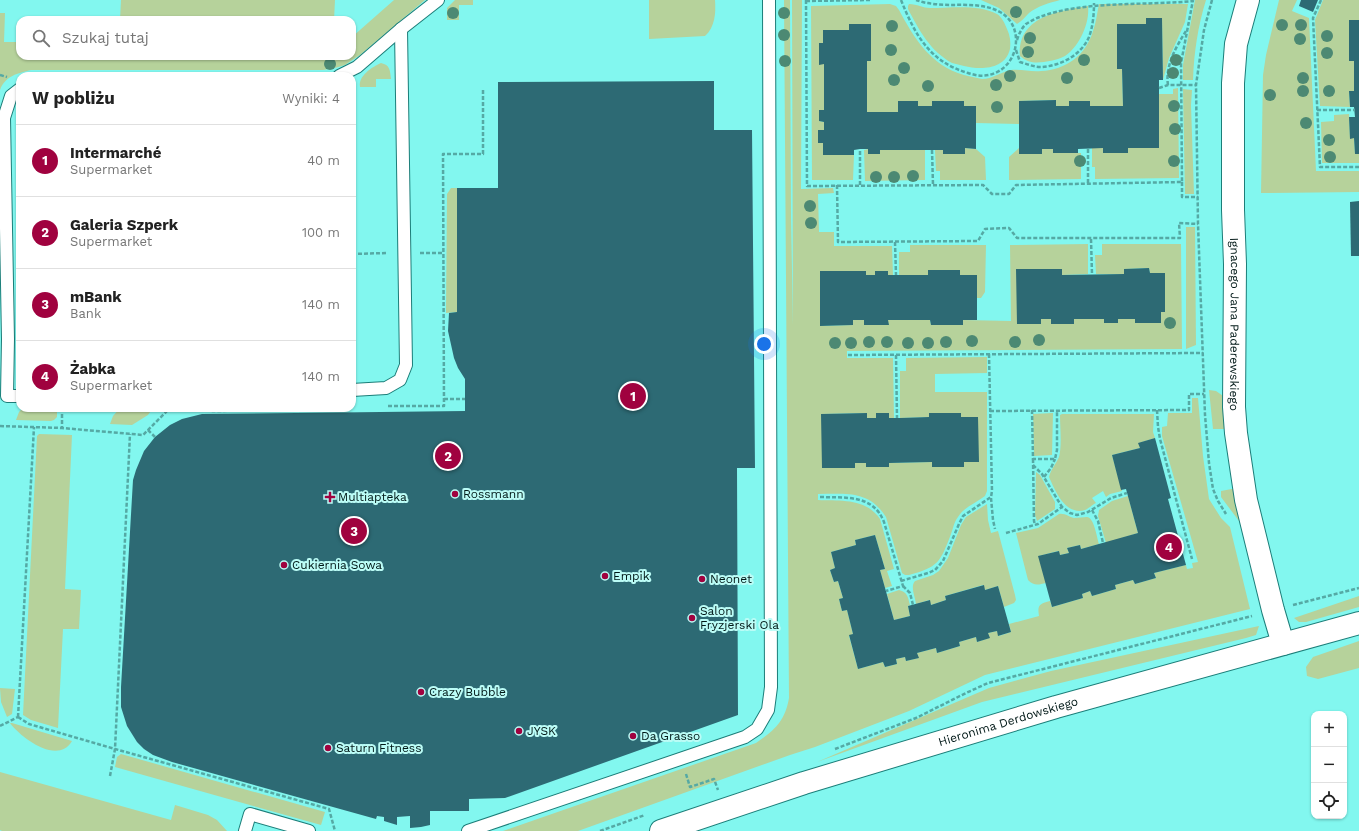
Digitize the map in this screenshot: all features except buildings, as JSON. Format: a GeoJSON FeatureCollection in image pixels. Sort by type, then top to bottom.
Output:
{"type":"FeatureCollection","features":[{"type":"Feature","properties":{"kind":"main road","name":"Ignacego Jana Paderewskiego"},"geometry":{"type":"LineString","coordinates":[[1248,0],[1236,44],[1233,83],[1233,210],[1235,264],[1234,407],[1236,433],[1246,500],[1273,610],[1283,644]]}},
{"type":"Feature","properties":{"kind":"main road","name":"Hieronima Derdowskiego"},"geometry":{"type":"LineString","coordinates":[[661,831],[835,774],[1056,707],[1359,623]]}},
{"type":"Feature","properties":{"kind":"lane"},"geometry":{"type":"LineString","coordinates":[[347,72],[357,67],[401,29],[438,0]]}},
{"type":"Feature","properties":{"kind":"lane"},"geometry":{"type":"LineString","coordinates":[[468,831],[745,737],[757,729],[768,710],[771,687],[768,0]]}},
{"type":"Feature","properties":{"kind":"lane"},"geometry":{"type":"LineString","coordinates":[[356,390],[386,388],[400,380],[406,364],[401,29]]}},
{"type":"Feature","properties":{"kind":"lane"},"geometry":{"type":"LineString","coordinates":[[16,92],[11,96],[4,118],[3,220],[8,339],[7,396],[16,396]]}},
{"type":"Feature","properties":{"kind":"lane"},"geometry":{"type":"LineString","coordinates":[[245,831],[250,814],[309,831]]}},
{"type":"Feature","properties":{"kind":"path"},"geometry":{"type":"LineString","coordinates":[[871,0],[806,1],[807,186],[933,184],[983,185],[992,194],[1009,194],[1016,185],[1088,185],[1182,182]]}},
{"type":"Feature","properties":{"kind":"path"},"geometry":{"type":"LineString","coordinates":[[902,0],[908,18],[922,42],[941,61],[950,67],[984,76],[995,74],[1004,68],[1011,60],[1015,49],[1016,40],[1014,29],[1009,20],[1001,13],[992,8],[970,5],[928,4],[916,0]]}},
{"type":"Feature","properties":{"kind":"path"},"geometry":{"type":"LineString","coordinates":[[1212,0],[1204,30],[1196,85],[1198,224],[1204,394],[1209,455],[1213,489],[1218,501],[1228,517]]}},
{"type":"Feature","properties":{"kind":"path"},"geometry":{"type":"LineString","coordinates":[[1321,0],[1313,18],[1320,167],[1359,167]]}},
{"type":"Feature","properties":{"kind":"path"},"geometry":{"type":"LineString","coordinates":[[1016,40],[1020,31],[1027,24],[1044,14],[1066,7],[1094,3],[1193,1],[1181,63],[1182,197],[1198,197]]}},
{"type":"Feature","properties":{"kind":"path"},"geometry":{"type":"LineString","coordinates":[[1015,49],[1020,62],[1031,66],[1041,67],[1063,62],[1074,56],[1089,37],[1092,25],[1094,3]]}},
{"type":"Feature","properties":{"kind":"path"},"geometry":{"type":"LineString","coordinates":[[1168,85],[1167,76],[1172,57],[1188,29]]}},
{"type":"Feature","properties":{"kind":"path"},"geometry":{"type":"LineString","coordinates":[[1159,88],[1168,85],[1196,85]]}},
{"type":"Feature","properties":{"kind":"path"},"geometry":{"type":"LineString","coordinates":[[383,406],[444,406],[443,154],[483,154],[483,90]]}},
{"type":"Feature","properties":{"kind":"path"},"geometry":{"type":"LineString","coordinates":[[1317,110],[1354,110]]}},
{"type":"Feature","properties":{"kind":"path"},"geometry":{"type":"LineString","coordinates":[[1088,148],[1088,185]]}},
{"type":"Feature","properties":{"kind":"path"},"geometry":{"type":"LineString","coordinates":[[860,149],[860,185]]}},
{"type":"Feature","properties":{"kind":"path"},"geometry":{"type":"LineString","coordinates":[[932,150],[933,184]]}},
{"type":"Feature","properties":{"kind":"path"},"geometry":{"type":"LineString","coordinates":[[837,185],[838,242],[978,241],[985,229],[1010,228],[1017,238],[1180,238],[1180,223],[1198,224]]}},
{"type":"Feature","properties":{"kind":"path"},"geometry":{"type":"LineString","coordinates":[[1090,239],[1092,274]]}},
{"type":"Feature","properties":{"kind":"path"},"geometry":{"type":"LineString","coordinates":[[895,242],[896,275]]}},
{"type":"Feature","properties":{"kind":"path"},"geometry":{"type":"LineString","coordinates":[[848,355],[1203,353]]}},
{"type":"Feature","properties":{"kind":"path"},"geometry":{"type":"LineString","coordinates":[[896,354],[897,418]]}},
{"type":"Feature","properties":{"kind":"path"},"geometry":{"type":"LineString","coordinates":[[990,354],[991,497],[995,529]]}},
{"type":"Feature","properties":{"kind":"path"},"geometry":{"type":"LineString","coordinates":[[990,411],[1189,410],[1189,394],[1204,394]]}},
{"type":"Feature","properties":{"kind":"path"},"geometry":{"type":"LineString","coordinates":[[444,400],[465,399]]}},
{"type":"Feature","properties":{"kind":"path"},"geometry":{"type":"LineString","coordinates":[[1032,410],[1035,525]]}},
{"type":"Feature","properties":{"kind":"path"},"geometry":{"type":"LineString","coordinates":[[1044,476],[1051,468],[1057,450],[1057,410]]}},
{"type":"Feature","properties":{"kind":"path"},"geometry":{"type":"LineString","coordinates":[[1158,410],[1160,439],[1192,559]]}},
{"type":"Feature","properties":{"kind":"path"},"geometry":{"type":"LineString","coordinates":[[62,412],[62,428]]}},
{"type":"Feature","properties":{"kind":"path"},"geometry":{"type":"LineString","coordinates":[[0,426],[62,428],[143,435],[166,412]]}},
{"type":"Feature","properties":{"kind":"path"},"geometry":{"type":"LineString","coordinates":[[18,717],[34,427]]}},
{"type":"Feature","properties":{"kind":"path"},"geometry":{"type":"LineString","coordinates":[[148,430],[155,437]]}},
{"type":"Feature","properties":{"kind":"path"},"geometry":{"type":"LineString","coordinates":[[110,776],[115,750],[130,434]]}},
{"type":"Feature","properties":{"kind":"path"},"geometry":{"type":"LineString","coordinates":[[1033,459],[1055,459]]}},
{"type":"Feature","properties":{"kind":"path"},"geometry":{"type":"LineString","coordinates":[[1033,465],[1044,476],[1062,507],[1070,513],[1077,515],[1092,510],[1111,498],[1127,493]]}},
{"type":"Feature","properties":{"kind":"path"},"geometry":{"type":"LineString","coordinates":[[820,497],[863,500],[881,513],[903,586],[910,593],[913,605]]}},
{"type":"Feature","properties":{"kind":"path"},"geometry":{"type":"LineString","coordinates":[[902,581],[928,574],[935,570],[943,561],[963,516],[991,497]]}},
{"type":"Feature","properties":{"kind":"path"},"geometry":{"type":"LineString","coordinates":[[1006,533],[1038,524],[1062,507]]}},
{"type":"Feature","properties":{"kind":"path"},"geometry":{"type":"LineString","coordinates":[[1092,510],[1098,521],[1104,543]]}},
{"type":"Feature","properties":{"kind":"path"},"geometry":{"type":"LineString","coordinates":[[886,591],[903,586]]}},
{"type":"Feature","properties":{"kind":"path"},"geometry":{"type":"LineString","coordinates":[[834,749],[916,718],[988,683],[1359,588]]}},
{"type":"Feature","properties":{"kind":"path"},"geometry":{"type":"LineString","coordinates":[[0,726],[18,717]]}},
{"type":"Feature","properties":{"kind":"path"},"geometry":{"type":"LineString","coordinates":[[18,717],[29,724],[115,750],[329,809],[335,831]]}},
{"type":"Feature","properties":{"kind":"path"},"geometry":{"type":"LineString","coordinates":[[686,775],[690,787],[714,779],[718,790]]}},
{"type":"Feature","properties":{"kind":"green space"},"geometry":{"type":"Polygon","coordinates":[[[121,0],[335,0],[334,16],[120,16],[121,0]]]}},
{"type":"Feature","properties":{"kind":"green space"},"geometry":{"type":"Polygon","coordinates":[[[394,0],[425,0],[356,58],[356,33],[394,0]]]}},
{"type":"Feature","properties":{"kind":"green space"},"geometry":{"type":"Polygon","coordinates":[[[455,0],[473,0],[473,5],[459,5],[459,20],[447,20],[447,8],[455,0]]]}},
{"type":"Feature","properties":{"kind":"green space"},"geometry":{"type":"Polygon","coordinates":[[[649,0],[715,0],[715,15],[713,24],[705,36],[649,39],[649,0]]]}},
{"type":"Feature","properties":{"kind":"green space"},"geometry":{"type":"Polygon","coordinates":[[[784,0],[790,0],[793,325],[792,0],[802,0],[801,189],[833,188],[834,193],[818,194],[819,232],[834,232],[834,246],[892,246],[893,275],[888,275],[888,271],[875,271],[875,275],[866,275],[865,271],[820,271],[820,326],[853,325],[853,320],[864,320],[865,325],[888,325],[888,320],[930,320],[931,325],[963,325],[963,320],[1011,321],[1010,245],[1088,244],[1088,274],[1062,275],[1017,269],[1017,324],[1041,324],[1041,319],[1051,319],[1051,324],[1074,324],[1074,319],[1104,319],[1105,323],[1118,323],[1118,319],[1135,319],[1135,323],[1160,323],[1161,312],[1165,312],[1165,273],[1150,273],[1149,268],[1125,269],[1124,274],[1096,274],[1095,255],[1102,255],[1102,244],[1181,244],[1182,349],[847,351],[847,358],[893,358],[894,418],[889,418],[889,413],[876,418],[867,418],[867,413],[822,414],[822,468],[854,468],[855,463],[866,463],[866,467],[889,467],[889,463],[932,462],[932,467],[964,467],[964,462],[978,462],[978,417],[961,417],[961,413],[929,413],[929,417],[900,418],[900,371],[906,371],[906,358],[987,357],[987,373],[935,374],[935,392],[987,392],[987,491],[985,496],[967,508],[956,521],[944,552],[937,562],[919,572],[905,575],[902,573],[886,517],[879,508],[872,502],[856,495],[818,494],[818,500],[852,502],[868,507],[874,512],[880,519],[894,569],[887,571],[892,586],[885,588],[880,570],[885,569],[875,535],[855,540],[856,545],[831,552],[835,568],[830,570],[834,582],[838,581],[843,598],[839,599],[842,611],[847,610],[853,634],[849,636],[858,669],[883,662],[885,667],[897,664],[896,659],[905,657],[906,661],[918,658],[917,653],[936,648],[937,653],[960,646],[959,642],[976,637],[977,642],[989,638],[988,633],[997,631],[999,636],[1011,632],[1009,624],[1039,616],[1038,609],[1040,605],[1050,601],[1052,607],[1083,598],[1082,594],[1090,591],[1092,596],[1116,589],[1115,585],[1133,580],[1135,584],[1156,578],[1154,573],[1186,565],[1187,569],[1193,568],[1192,563],[1198,562],[1162,436],[1162,427],[1167,426],[1168,413],[1192,413],[1192,398],[1198,398],[1203,456],[1209,499],[1221,518],[1230,527],[1250,609],[985,675],[909,711],[815,747],[578,831],[503,831],[756,743],[774,729],[785,713],[789,698],[784,0]]]}},
{"type":"Feature","properties":{"kind":"green space"},"geometry":{"type":"Polygon","coordinates":[[[981,0],[1060,0],[1036,8],[1017,24],[999,8],[981,0]]]}},
{"type":"Feature","properties":{"kind":"green space"},"geometry":{"type":"Polygon","coordinates":[[[1195,0],[1206,0],[1197,39],[1193,80],[1183,80],[1183,65],[1195,0]]]}},
{"type":"Feature","properties":{"kind":"green space"},"geometry":{"type":"Polygon","coordinates":[[[1279,0],[1297,0],[1292,11],[1309,18],[1316,171],[1359,171],[1359,192],[1261,193],[1263,75],[1266,55],[1279,0]]]}},
{"type":"Feature","properties":{"kind":"green space"},"geometry":{"type":"Polygon","coordinates":[[[1323,0],[1359,0],[1359,20],[1349,21],[1349,61],[1354,61],[1354,91],[1349,92],[1350,107],[1320,106],[1315,20],[1323,0]]]}},
{"type":"Feature","properties":{"kind":"green space"},"geometry":{"type":"Polygon","coordinates":[[[890,4],[896,6],[917,40],[933,58],[952,71],[982,79],[1011,70],[1050,70],[1059,68],[1074,60],[1090,40],[1095,25],[1099,4],[1188,4],[1185,22],[1169,58],[1163,80],[1162,18],[1146,18],[1146,24],[1117,24],[1117,69],[1122,69],[1123,106],[1090,106],[1090,101],[1069,101],[1069,106],[1056,106],[1056,100],[1019,101],[1019,124],[976,123],[964,106],[964,101],[933,101],[932,106],[918,106],[918,101],[898,101],[898,112],[867,112],[867,61],[871,60],[871,24],[849,30],[823,43],[819,43],[819,64],[824,64],[824,110],[819,111],[819,121],[824,122],[824,130],[818,143],[823,143],[823,155],[854,155],[853,180],[812,180],[811,6],[890,4]]]}},
{"type":"Feature","properties":{"kind":"green space"},"geometry":{"type":"Polygon","coordinates":[[[909,4],[930,8],[955,7],[982,9],[997,14],[1003,21],[1010,36],[1010,49],[1007,56],[997,65],[984,68],[952,63],[931,46],[916,25],[908,9],[909,4]]]}},
{"type":"Feature","properties":{"kind":"green space"},"geometry":{"type":"Polygon","coordinates":[[[1088,6],[1086,26],[1083,33],[1075,46],[1065,56],[1044,62],[1032,62],[1020,56],[1021,43],[1025,32],[1032,24],[1042,18],[1064,10],[1088,6]]]}},
{"type":"Feature","properties":{"kind":"green space"},"geometry":{"type":"Polygon","coordinates":[[[0,13],[5,13],[4,42],[16,42],[16,60],[352,60],[345,65],[323,70],[31,70],[16,72],[16,74],[5,81],[0,90],[0,13]]]}},
{"type":"Feature","properties":{"kind":"green space"},"geometry":{"type":"Polygon","coordinates":[[[381,63],[389,68],[391,79],[376,79],[376,87],[360,87],[363,76],[370,69],[381,63]]]}},
{"type":"Feature","properties":{"kind":"green space"},"geometry":{"type":"Polygon","coordinates":[[[1178,88],[1179,178],[1095,179],[1095,167],[1092,167],[1092,148],[1103,148],[1103,153],[1127,153],[1128,148],[1159,148],[1159,94],[1173,94],[1173,89],[1178,88]]]}},
{"type":"Feature","properties":{"kind":"green space"},"geometry":{"type":"Polygon","coordinates":[[[1183,89],[1192,90],[1191,105],[1194,194],[1185,194],[1183,89]]]}},
{"type":"Feature","properties":{"kind":"green space"},"geometry":{"type":"Polygon","coordinates":[[[1349,114],[1350,138],[1354,138],[1355,154],[1359,154],[1359,163],[1322,163],[1321,122],[1334,121],[1334,115],[1349,114]]]}},
{"type":"Feature","properties":{"kind":"green space"},"geometry":{"type":"Polygon","coordinates":[[[965,148],[976,149],[985,157],[986,180],[940,180],[940,171],[936,171],[935,150],[943,150],[943,154],[965,148]]]}},
{"type":"Feature","properties":{"kind":"green space"},"geometry":{"type":"Polygon","coordinates":[[[1019,148],[1019,154],[1042,154],[1042,149],[1053,149],[1054,153],[1081,153],[1081,179],[1009,180],[1009,157],[1019,148]]]}},
{"type":"Feature","properties":{"kind":"green space"},"geometry":{"type":"Polygon","coordinates":[[[868,149],[868,154],[880,154],[880,150],[925,150],[925,180],[865,181],[864,150],[868,149]]]}},
{"type":"Feature","properties":{"kind":"green space"},"geometry":{"type":"Polygon","coordinates":[[[451,188],[457,188],[457,312],[446,313],[447,194],[451,188]]]}},
{"type":"Feature","properties":{"kind":"green space"},"geometry":{"type":"Polygon","coordinates":[[[1186,227],[1195,227],[1196,345],[1186,349],[1186,227]]]}},
{"type":"Feature","properties":{"kind":"green space"},"geometry":{"type":"Polygon","coordinates":[[[910,245],[986,245],[985,292],[981,298],[977,298],[977,275],[960,275],[959,270],[929,270],[928,275],[899,275],[899,252],[910,252],[910,245]]]}},
{"type":"Feature","properties":{"kind":"green space"},"geometry":{"type":"Polygon","coordinates":[[[1209,390],[1216,391],[1226,398],[1229,429],[1213,429],[1209,390]]]}},
{"type":"Feature","properties":{"kind":"green space"},"geometry":{"type":"Polygon","coordinates":[[[19,412],[57,412],[57,417],[51,421],[16,420],[19,412]]]}},
{"type":"Feature","properties":{"kind":"green space"},"geometry":{"type":"Polygon","coordinates":[[[116,412],[150,412],[132,425],[110,424],[116,412]]]}},
{"type":"Feature","properties":{"kind":"green space"},"geometry":{"type":"Polygon","coordinates":[[[1053,413],[1052,455],[1034,456],[1033,414],[1053,413]]]}},
{"type":"Feature","properties":{"kind":"green space"},"geometry":{"type":"Polygon","coordinates":[[[1154,414],[1153,432],[1155,438],[1139,443],[1140,448],[1112,455],[1122,491],[1110,494],[1106,497],[1103,491],[1092,498],[1096,503],[1085,510],[1078,511],[1066,506],[1058,495],[1049,477],[1060,453],[1060,415],[1154,414]]]}},
{"type":"Feature","properties":{"kind":"green space"},"geometry":{"type":"Polygon","coordinates":[[[39,434],[72,435],[65,589],[81,590],[79,629],[63,629],[58,728],[31,720],[23,715],[37,436],[39,434]]]}},
{"type":"Feature","properties":{"kind":"green space"},"geometry":{"type":"Polygon","coordinates":[[[1036,472],[1040,475],[1055,502],[1055,509],[1037,521],[1035,515],[1036,472]]]}},
{"type":"Feature","properties":{"kind":"green space"},"geometry":{"type":"Polygon","coordinates":[[[1237,488],[1245,533],[1239,521],[1221,497],[1221,491],[1237,488]]]}},
{"type":"Feature","properties":{"kind":"green space"},"geometry":{"type":"Polygon","coordinates":[[[1128,496],[1138,533],[1106,543],[1098,516],[1099,510],[1112,501],[1128,496]]]}},
{"type":"Feature","properties":{"kind":"green space"},"geometry":{"type":"Polygon","coordinates":[[[987,504],[991,533],[998,531],[1015,595],[1016,600],[1014,603],[1004,607],[998,586],[985,590],[983,585],[945,596],[946,600],[931,605],[929,600],[916,604],[913,589],[915,581],[933,575],[939,571],[948,558],[961,525],[966,517],[987,504]]]}},
{"type":"Feature","properties":{"kind":"green space"},"geometry":{"type":"Polygon","coordinates":[[[1059,514],[1074,518],[1087,517],[1092,520],[1099,544],[1081,549],[1080,545],[1067,548],[1069,553],[1060,555],[1058,551],[1039,556],[1046,583],[1038,585],[1034,584],[1028,580],[1016,533],[1038,528],[1059,514]]]}},
{"type":"Feature","properties":{"kind":"green space"},"geometry":{"type":"Polygon","coordinates":[[[899,590],[904,592],[908,598],[910,605],[908,606],[910,616],[894,620],[887,594],[899,590]]]}},
{"type":"Feature","properties":{"kind":"green space"},"geometry":{"type":"Polygon","coordinates":[[[1359,596],[1359,607],[1306,622],[1299,622],[1294,618],[1359,596]]]}},
{"type":"Feature","properties":{"kind":"green space"},"geometry":{"type":"Polygon","coordinates":[[[1259,626],[1256,635],[1246,638],[982,702],[817,762],[989,688],[1051,671],[1259,626]]]}},
{"type":"Feature","properties":{"kind":"green space"},"geometry":{"type":"Polygon","coordinates":[[[1359,641],[1359,668],[1318,679],[1307,676],[1306,667],[1313,657],[1359,641]]]}},
{"type":"Feature","properties":{"kind":"green space"},"geometry":{"type":"Polygon","coordinates":[[[0,688],[15,689],[12,714],[7,717],[1,702],[0,688]]]}},
{"type":"Feature","properties":{"kind":"green space"},"geometry":{"type":"Polygon","coordinates":[[[10,723],[72,741],[66,748],[58,751],[49,750],[31,742],[10,723]]]}},
{"type":"Feature","properties":{"kind":"green space"},"geometry":{"type":"Polygon","coordinates":[[[121,754],[325,812],[321,825],[115,767],[117,757],[121,754]]]}},
{"type":"Feature","properties":{"kind":"green space"},"geometry":{"type":"Polygon","coordinates":[[[0,772],[171,820],[175,805],[208,815],[217,820],[227,831],[2,831],[0,830],[0,772]]]}},
{"type":"Feature","properties":{"kind":"place","name":"Intermarché"},"geometry":{"type":"Point","coordinates":[633,396]}},
{"type":"Feature","properties":{"kind":"place","name":"Galeria Szperk"},"geometry":{"type":"Point","coordinates":[448,456]}},
{"type":"Feature","properties":{"kind":"place","name":"Rossmann"},"geometry":{"type":"Point","coordinates":[455,494]}},
{"type":"Feature","properties":{"kind":"place","name":"Multiapteka"},"geometry":{"type":"Point","coordinates":[330,497]}},
{"type":"Feature","properties":{"kind":"place","name":"mBank"},"geometry":{"type":"Point","coordinates":[354,531]}},
{"type":"Feature","properties":{"kind":"place","name":"Żabka"},"geometry":{"type":"Point","coordinates":[1169,547]}},
{"type":"Feature","properties":{"kind":"place","name":"Cukiernia Sowa"},"geometry":{"type":"Point","coordinates":[284,565]}},
{"type":"Feature","properties":{"kind":"place","name":"Empik"},"geometry":{"type":"Point","coordinates":[605,576]}},
{"type":"Feature","properties":{"kind":"place","name":"Neonet"},"geometry":{"type":"Point","coordinates":[702,579]}},
{"type":"Feature","properties":{"kind":"place","name":"Salon Fryzjerski Ola"},"geometry":{"type":"Point","coordinates":[692,618]}},
{"type":"Feature","properties":{"kind":"place","name":"Crazy Bubble"},"geometry":{"type":"Point","coordinates":[421,692]}},
{"type":"Feature","properties":{"kind":"place","name":"JYSK"},"geometry":{"type":"Point","coordinates":[519,731]}},
{"type":"Feature","properties":{"kind":"place","name":"Da Grasso"},"geometry":{"type":"Point","coordinates":[633,736]}},
{"type":"Feature","properties":{"kind":"place","name":"Saturn Fitness"},"geometry":{"type":"Point","coordinates":[328,748]}}]}
